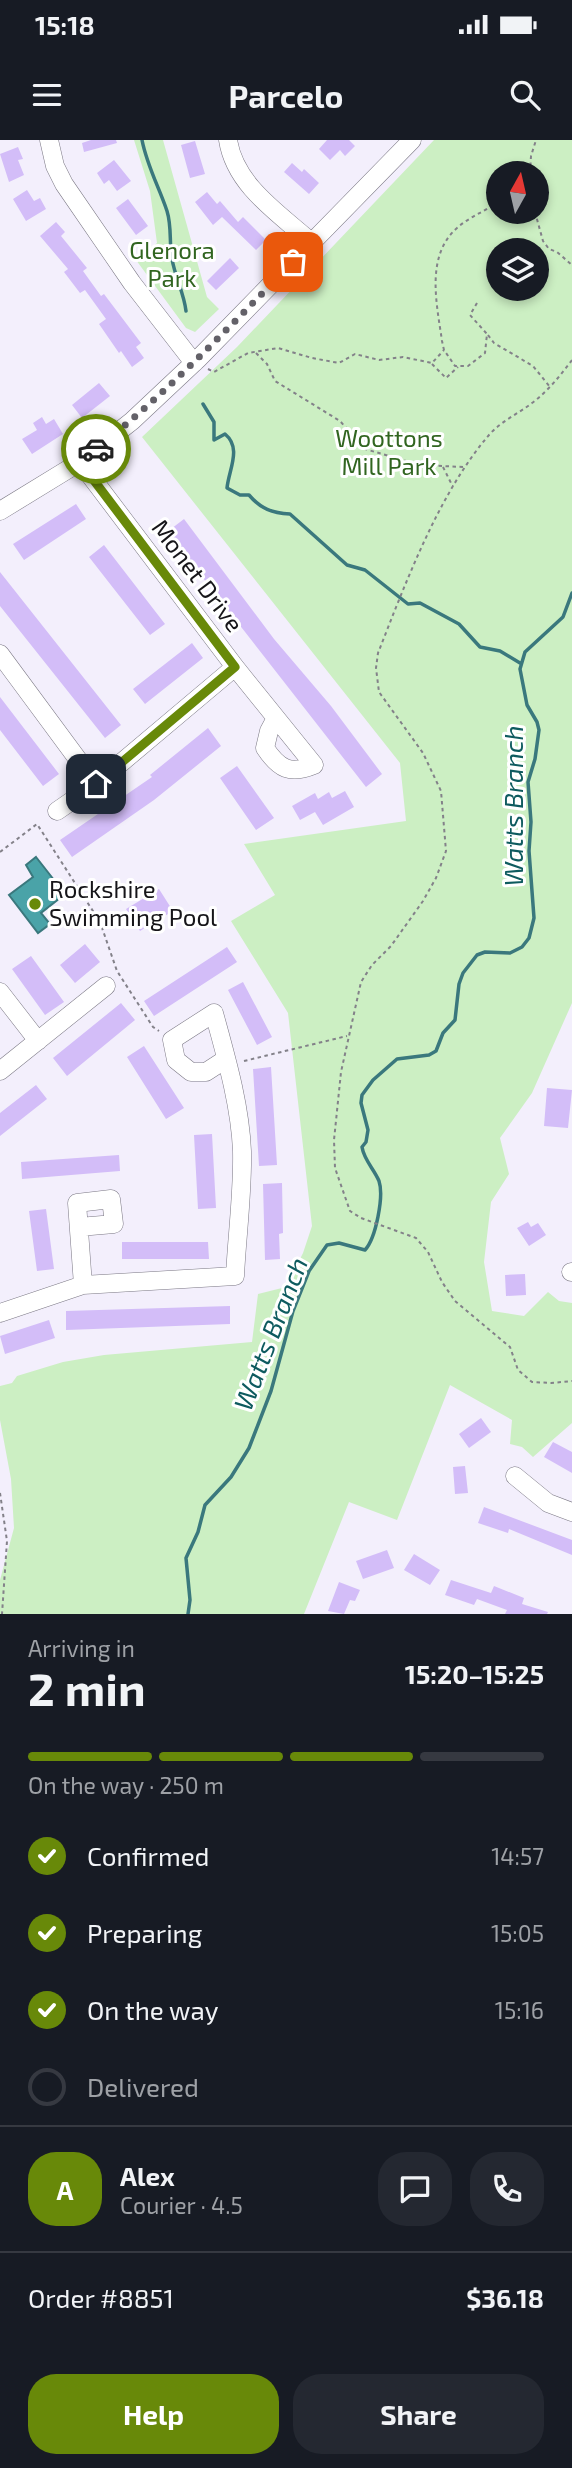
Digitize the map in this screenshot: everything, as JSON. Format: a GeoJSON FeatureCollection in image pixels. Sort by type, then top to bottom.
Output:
{"type":"FeatureCollection","features":[{"type":"Feature","properties":{"kind":"street"},"geometry":{"type":"LineString","coordinates":[[49,140],[55,166],[64,184],[132,283],[194,363]]}},
{"type":"Feature","properties":{"kind":"street"},"geometry":{"type":"LineString","coordinates":[[228,140],[238,171],[259,196],[313,243]]}},
{"type":"Feature","properties":{"kind":"street"},"geometry":{"type":"LineString","coordinates":[[0,511],[80,462],[132,421],[194,363],[412,140]]}},
{"type":"Feature","properties":{"kind":"street","name":"Monet Drive"},"geometry":{"type":"LineString","coordinates":[[80,462],[276,718]]}},
{"type":"Feature","properties":{"kind":"street"},"geometry":{"type":"LineString","coordinates":[[0,654],[96,784]]}},
{"type":"Feature","properties":{"kind":"street"},"geometry":{"type":"LineString","coordinates":[[57,811],[96,784],[235,667]]}},
{"type":"Feature","properties":{"kind":"street"},"geometry":{"type":"LineString","coordinates":[[0,1071],[106,986]]}},
{"type":"Feature","properties":{"kind":"street"},"geometry":{"type":"LineString","coordinates":[[0,992],[38,1041]]}},
{"type":"Feature","properties":{"kind":"street"},"geometry":{"type":"LineString","coordinates":[[0,1313],[83,1285],[235,1276],[242,1150],[227,1062],[214,1013],[172,1041],[176,1060],[191,1072],[206,1072],[227,1062]]}},
{"type":"Feature","properties":{"kind":"street"},"geometry":{"type":"LineString","coordinates":[[79,1227],[83,1285]]}},
{"type":"Feature","properties":{"kind":"street"},"geometry":{"type":"LineString","coordinates":[[515,1476],[548,1503],[572,1512]]}},
{"type":"Feature","properties":{"kind":"path"},"geometry":{"type":"LineString","coordinates":[[532,161],[536,140]]}},
{"type":"Feature","properties":{"kind":"path"},"geometry":{"type":"LineString","coordinates":[[486,209],[457,228],[442,250],[435,272],[444,350],[456,366],[468,366],[485,353],[487,334]]}},
{"type":"Feature","properties":{"kind":"path"},"geometry":{"type":"LineString","coordinates":[[538,224],[543,241],[549,249],[557,251],[572,265]]}},
{"type":"Feature","properties":{"kind":"path"},"geometry":{"type":"LineString","coordinates":[[477,303],[470,315],[494,342],[533,366],[550,387]]}},
{"type":"Feature","properties":{"kind":"path"},"geometry":{"type":"LineString","coordinates":[[194,363],[214,372],[248,354],[278,348],[339,363],[355,354],[379,359],[403,357],[432,363],[446,378],[459,366]]}},
{"type":"Feature","properties":{"kind":"path"},"geometry":{"type":"LineString","coordinates":[[432,363],[444,350]]}},
{"type":"Feature","properties":{"kind":"path"},"geometry":{"type":"LineString","coordinates":[[256,352],[267,363],[275,381],[340,421],[365,449],[420,465],[466,467]]}},
{"type":"Feature","properties":{"kind":"path"},"geometry":{"type":"LineString","coordinates":[[572,360],[550,387],[492,432],[466,467],[425,539],[379,653],[376,668],[379,692],[401,720],[434,774],[443,801],[446,851],[436,878],[423,901],[361,982],[338,1093],[335,1168],[350,1210],[416,1238],[428,1252],[455,1301],[510,1347],[518,1370],[532,1382],[572,1381]]}},
{"type":"Feature","properties":{"kind":"path"},"geometry":{"type":"LineString","coordinates":[[443,466],[454,488]]}},
{"type":"Feature","properties":{"kind":"path"},"geometry":{"type":"LineString","coordinates":[[0,852],[37,824],[100,922],[117,971],[153,1027],[172,1041]]}},
{"type":"Feature","properties":{"kind":"path"},"geometry":{"type":"LineString","coordinates":[[227,1062],[348,1036]]}},
{"type":"Feature","properties":{"kind":"path"},"geometry":{"type":"LineString","coordinates":[[0,1493],[7,1541],[2,1614]]}},
{"type":"Feature","properties":{"kind":"green space","name":"Glenora Park"},"geometry":{"type":"Polygon","coordinates":[[[134,140],[163,140],[207,297],[219,309],[195,332],[186,328],[136,260],[157,243],[150,191],[134,140]]]}},
{"type":"Feature","properties":{"kind":"green space","name":"Woottons Mill Park"},"geometry":{"type":"Polygon","coordinates":[[[434,140],[572,140],[572,1003],[532,1093],[500,1138],[509,1174],[491,1202],[484,1262],[492,1311],[524,1316],[548,1292],[559,1301],[572,1303],[572,1423],[533,1457],[522,1447],[510,1444],[512,1420],[450,1385],[397,1520],[349,1502],[304,1614],[0,1614],[0,1580],[14,1528],[11,1479],[0,1420],[0,1386],[12,1383],[17,1376],[63,1362],[104,1355],[252,1342],[258,1294],[286,1287],[303,1253],[312,1226],[288,1013],[231,921],[275,895],[244,844],[406,821],[400,763],[142,437],[237,347],[434,140]]]}},
{"type":"Feature","properties":{"kind":"water","name":"Rockshire Swimming Pool"},"geometry":{"type":"Polygon","coordinates":[[[36,857],[65,894],[41,913],[50,924],[38,933],[9,895],[33,877],[26,865],[36,857]]]}},
{"type":"Feature","properties":{"kind":"building"},"geometry":{"type":"Polygon","coordinates":[[[91,140],[116,140],[117,143],[84,152],[82,143],[91,140]]]}},
{"type":"Feature","properties":{"kind":"building"},"geometry":{"type":"Polygon","coordinates":[[[327,140],[349,140],[355,146],[345,156],[340,150],[330,160],[319,149],[327,140]]]}},
{"type":"Feature","properties":{"kind":"building"},"geometry":{"type":"Polygon","coordinates":[[[195,141],[205,174],[190,178],[181,145],[195,141]]]}},
{"type":"Feature","properties":{"kind":"building"},"geometry":{"type":"Polygon","coordinates":[[[18,147],[23,159],[18,160],[24,175],[9,182],[0,154],[18,147]]]}},
{"type":"Feature","properties":{"kind":"building"},"geometry":{"type":"Polygon","coordinates":[[[114,160],[131,181],[117,191],[109,180],[104,184],[97,173],[114,160]]]}},
{"type":"Feature","properties":{"kind":"building"},"geometry":{"type":"Polygon","coordinates":[[[292,163],[302,172],[304,169],[319,183],[309,194],[284,172],[292,163]]]}},
{"type":"Feature","properties":{"kind":"building"},"geometry":{"type":"Polygon","coordinates":[[[27,190],[34,201],[40,198],[46,209],[26,221],[13,199],[27,190]]]}},
{"type":"Feature","properties":{"kind":"building"},"geometry":{"type":"Polygon","coordinates":[[[207,192],[217,204],[220,201],[238,222],[243,217],[266,240],[256,250],[222,217],[213,225],[195,202],[207,192]]]}},
{"type":"Feature","properties":{"kind":"building"},"geometry":{"type":"Polygon","coordinates":[[[128,199],[148,226],[136,235],[116,208],[128,199]]]}},
{"type":"Feature","properties":{"kind":"building"},"geometry":{"type":"Polygon","coordinates":[[[56,222],[65,232],[61,236],[87,268],[83,271],[141,343],[136,347],[144,358],[132,367],[99,324],[106,319],[85,290],[80,293],[64,272],[68,269],[40,236],[56,222]]]}},
{"type":"Feature","properties":{"kind":"building"},"geometry":{"type":"Polygon","coordinates":[[[230,258],[239,268],[216,290],[207,281],[230,258]]]}},
{"type":"Feature","properties":{"kind":"building"},"geometry":{"type":"Polygon","coordinates":[[[99,383],[110,396],[82,418],[72,405],[99,383]]]}},
{"type":"Feature","properties":{"kind":"building"},"geometry":{"type":"Polygon","coordinates":[[[42,417],[46,424],[54,419],[63,434],[32,454],[22,439],[37,430],[33,423],[42,417]]]}},
{"type":"Feature","properties":{"kind":"building"},"geometry":{"type":"Polygon","coordinates":[[[76,504],[86,519],[24,560],[13,544],[76,504]]]}},
{"type":"Feature","properties":{"kind":"building"},"geometry":{"type":"Polygon","coordinates":[[[184,519],[274,639],[331,706],[382,774],[366,787],[167,532],[184,519]]]}},
{"type":"Feature","properties":{"kind":"building"},"geometry":{"type":"Polygon","coordinates":[[[104,545],[165,624],[150,635],[89,557],[104,545]]]}},
{"type":"Feature","properties":{"kind":"building"},"geometry":{"type":"Polygon","coordinates":[[[0,572],[121,725],[105,738],[0,606],[0,572]]]}},
{"type":"Feature","properties":{"kind":"building"},"geometry":{"type":"Polygon","coordinates":[[[192,643],[203,658],[145,704],[133,689],[192,643]]]}},
{"type":"Feature","properties":{"kind":"building"},"geometry":{"type":"Polygon","coordinates":[[[0,697],[59,774],[43,786],[0,730],[0,697]]]}},
{"type":"Feature","properties":{"kind":"building"},"geometry":{"type":"Polygon","coordinates":[[[208,728],[221,746],[154,800],[72,857],[60,840],[152,777],[150,775],[208,728]]]}},
{"type":"Feature","properties":{"kind":"building"},"geometry":{"type":"Polygon","coordinates":[[[237,766],[274,818],[256,830],[220,778],[237,766]]]}},
{"type":"Feature","properties":{"kind":"building"},"geometry":{"type":"Polygon","coordinates":[[[345,791],[354,807],[323,825],[315,812],[300,820],[292,806],[315,793],[318,799],[329,792],[332,798],[345,791]]]}},
{"type":"Feature","properties":{"kind":"building"},"geometry":{"type":"Polygon","coordinates":[[[159,889],[173,911],[140,931],[126,909],[159,889]]]}},
{"type":"Feature","properties":{"kind":"building"},"geometry":{"type":"Polygon","coordinates":[[[85,944],[100,962],[75,983],[60,965],[85,944]]]}},
{"type":"Feature","properties":{"kind":"building"},"geometry":{"type":"Polygon","coordinates":[[[227,947],[237,962],[154,1016],[144,1001],[227,947]]]}},
{"type":"Feature","properties":{"kind":"building"},"geometry":{"type":"Polygon","coordinates":[[[31,956],[64,1002],[45,1015],[12,969],[31,956]]]}},
{"type":"Feature","properties":{"kind":"building"},"geometry":{"type":"Polygon","coordinates":[[[243,982],[272,1037],[257,1045],[228,990],[243,982]]]}},
{"type":"Feature","properties":{"kind":"building"},"geometry":{"type":"Polygon","coordinates":[[[121,1003],[135,1020],[67,1076],[53,1058],[121,1003]]]}},
{"type":"Feature","properties":{"kind":"building"},"geometry":{"type":"Polygon","coordinates":[[[144,1046],[184,1108],[166,1119],[127,1057],[144,1046]]]}},
{"type":"Feature","properties":{"kind":"building"},"geometry":{"type":"Polygon","coordinates":[[[271,1067],[277,1165],[259,1166],[253,1069],[271,1067]]]}},
{"type":"Feature","properties":{"kind":"building"},"geometry":{"type":"Polygon","coordinates":[[[36,1085],[47,1099],[0,1136],[0,1113],[36,1085]]]}},
{"type":"Feature","properties":{"kind":"building"},"geometry":{"type":"Polygon","coordinates":[[[547,1088],[572,1090],[568,1128],[544,1126],[547,1088]]]}},
{"type":"Feature","properties":{"kind":"building"},"geometry":{"type":"Polygon","coordinates":[[[212,1134],[216,1208],[198,1209],[194,1135],[212,1134]]]}},
{"type":"Feature","properties":{"kind":"building"},"geometry":{"type":"Polygon","coordinates":[[[119,1155],[120,1171],[22,1179],[21,1162],[119,1155]]]}},
{"type":"Feature","properties":{"kind":"building"},"geometry":{"type":"Polygon","coordinates":[[[282,1183],[283,1233],[279,1234],[280,1259],[265,1260],[263,1184],[282,1183]]]}},
{"type":"Feature","properties":{"kind":"building"},"geometry":{"type":"Polygon","coordinates":[[[46,1209],[54,1269],[37,1271],[29,1211],[46,1209]]]}},
{"type":"Feature","properties":{"kind":"building"},"geometry":{"type":"Polygon","coordinates":[[[528,1222],[531,1227],[538,1223],[546,1235],[529,1246],[517,1228],[528,1222]]]}},
{"type":"Feature","properties":{"kind":"building"},"geometry":{"type":"Polygon","coordinates":[[[122,1242],[208,1242],[209,1259],[122,1259],[122,1242]]]}},
{"type":"Feature","properties":{"kind":"building"},"geometry":{"type":"Polygon","coordinates":[[[525,1274],[526,1295],[506,1296],[505,1275],[525,1274]]]}},
{"type":"Feature","properties":{"kind":"building"},"geometry":{"type":"Polygon","coordinates":[[[230,1306],[230,1324],[66,1330],[66,1311],[230,1306]]]}},
{"type":"Feature","properties":{"kind":"building"},"geometry":{"type":"Polygon","coordinates":[[[49,1320],[55,1338],[5,1354],[0,1336],[49,1320]]]}},
{"type":"Feature","properties":{"kind":"building"},"geometry":{"type":"Polygon","coordinates":[[[481,1418],[491,1432],[469,1448],[459,1434],[481,1418]]]}},
{"type":"Feature","properties":{"kind":"building"},"geometry":{"type":"Polygon","coordinates":[[[553,1442],[572,1452],[572,1473],[544,1457],[553,1442]]]}},
{"type":"Feature","properties":{"kind":"building"},"geometry":{"type":"Polygon","coordinates":[[[465,1466],[468,1493],[455,1494],[453,1467],[465,1466]]]}},
{"type":"Feature","properties":{"kind":"building"},"geometry":{"type":"Polygon","coordinates":[[[484,1507],[572,1540],[572,1555],[509,1529],[508,1533],[478,1523],[484,1507]]]}},
{"type":"Feature","properties":{"kind":"building"},"geometry":{"type":"Polygon","coordinates":[[[387,1550],[394,1568],[363,1579],[356,1561],[387,1550]]]}},
{"type":"Feature","properties":{"kind":"building"},"geometry":{"type":"Polygon","coordinates":[[[414,1554],[440,1570],[430,1585],[404,1570],[414,1554]]]}},
{"type":"Feature","properties":{"kind":"building"},"geometry":{"type":"Polygon","coordinates":[[[451,1580],[491,1593],[494,1586],[524,1598],[522,1604],[548,1612],[505,1614],[507,1610],[477,1599],[474,1605],[445,1595],[451,1580]]]}},
{"type":"Feature","properties":{"kind":"building"},"geometry":{"type":"Polygon","coordinates":[[[339,1582],[360,1590],[355,1601],[350,1600],[344,1614],[328,1611],[339,1582]]]}},
{"type":"Feature","properties":{"kind":"waterway"},"geometry":{"type":"LineString","coordinates":[[142,140],[167,211],[172,259],[186,311]]}},
{"type":"Feature","properties":{"kind":"waterway"},"geometry":{"type":"LineString","coordinates":[[203,404],[214,422],[214,440],[225,434],[233,446],[227,488],[240,495],[249,495],[267,509],[290,514],[347,565],[365,570],[408,604],[420,603],[459,624],[480,647],[500,651],[520,663]]}},
{"type":"Feature","properties":{"kind":"waterway","name":"Watts Branch"},"geometry":{"type":"LineString","coordinates":[[188,1614],[190,1600],[186,1558],[198,1532],[205,1505],[231,1477],[249,1448],[271,1391],[293,1311],[309,1271],[327,1245],[339,1243],[365,1250],[373,1236],[380,1206],[380,1188],[362,1147],[366,1142],[368,1130],[361,1103],[362,1095],[373,1080],[397,1059],[429,1055],[436,1051],[443,1033],[455,1020],[463,973],[477,955],[485,952],[510,953],[522,947],[529,938],[534,918],[528,782],[539,730],[527,705],[520,669],[525,652],[563,617],[572,593]]}},
{"type":"Feature","properties":{"kind":"way so far"},"geometry":{"type":"LineString","coordinates":[[96,449],[132,421],[194,363],[293,262]]}},
{"type":"Feature","properties":{"kind":"place","name":"Rockshire Swimming Pool"},"geometry":{"type":"Point","coordinates":[35,904]}},
{"type":"Feature","properties":{"kind":"route"},"geometry":{"type":"LineString","coordinates":[[96,449],[80,462],[235,667],[96,784]]}}]}
